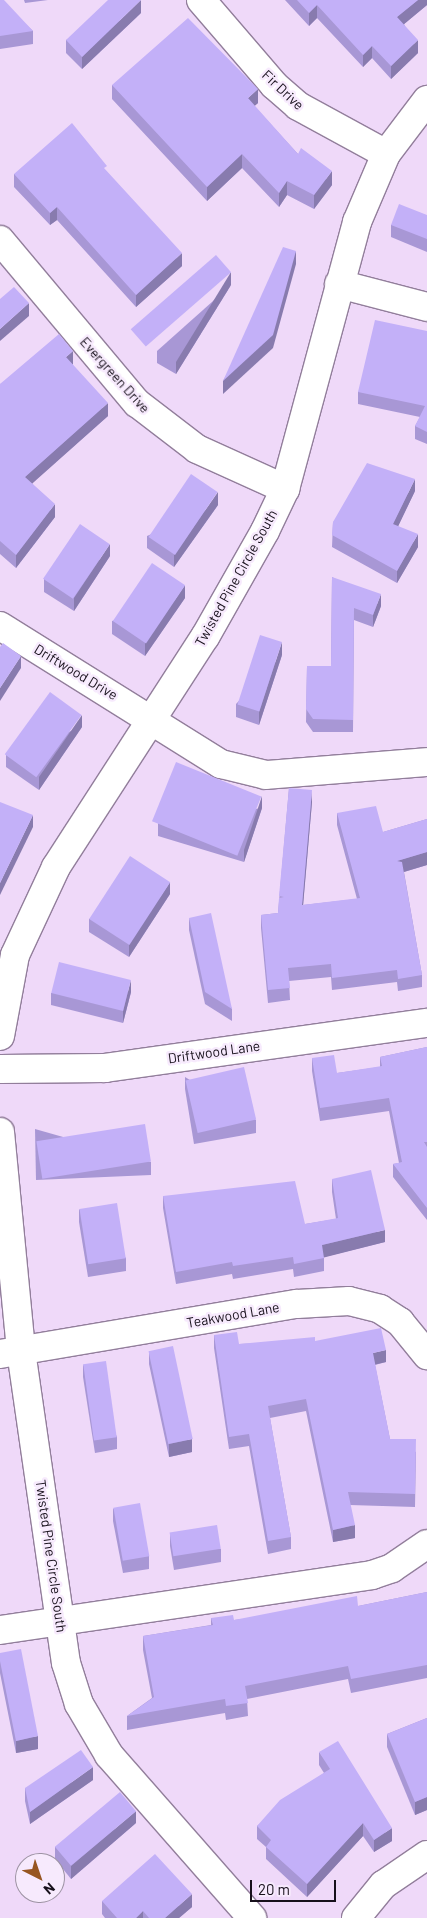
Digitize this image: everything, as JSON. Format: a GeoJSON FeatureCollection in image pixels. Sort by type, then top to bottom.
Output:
{"type":"FeatureCollection","features":[{"type":"Feature","properties":{"kind":"street","name":"Fir Drive"},"geometry":{"type":"LineString","coordinates":[[202,0],[274,85],[298,106],[386,154]]}},
{"type":"Feature","properties":{"kind":"street","name":"Twisted Pine Circle South"},"geometry":{"type":"LineString","coordinates":[[0,1036],[7,953],[56,867],[205,637],[285,489],[357,222],[386,154],[427,100]]}},
{"type":"Feature","properties":{"kind":"street","name":"Evergreen Drive"},"geometry":{"type":"LineString","coordinates":[[0,240],[137,403],[197,449],[285,489]]}},
{"type":"Feature","properties":{"kind":"street"},"geometry":{"type":"LineString","coordinates":[[339,284],[427,307]]}},
{"type":"Feature","properties":{"kind":"street","name":"Driftwood Drive"},"geometry":{"type":"LineString","coordinates":[[0,626],[152,718]]}},
{"type":"Feature","properties":{"kind":"street"},"geometry":{"type":"LineString","coordinates":[[152,718],[221,764],[266,775],[427,762]]}},
{"type":"Feature","properties":{"kind":"street","name":"Driftwood Lane"},"geometry":{"type":"LineString","coordinates":[[0,1069],[104,1068],[427,1023]]}},
{"type":"Feature","properties":{"kind":"street","name":"Twisted Pine Circle South"},"geometry":{"type":"LineString","coordinates":[[0,1132],[10,1352],[62,1619],[66,1663],[91,1729],[109,1755],[252,1918]]}},
{"type":"Feature","properties":{"kind":"street","name":"Teakwood Lane"},"geometry":{"type":"LineString","coordinates":[[10,1352],[298,1304],[349,1301],[380,1309],[400,1322],[427,1354]]}},
{"type":"Feature","properties":{"kind":"street"},"geometry":{"type":"LineString","coordinates":[[0,1630],[62,1619],[372,1575],[392,1568],[427,1544]]}},
{"type":"Feature","properties":{"kind":"street"},"geometry":{"type":"LineString","coordinates":[[356,1918],[383,1884],[427,1855]]}},
{"type":"Feature","properties":{"kind":"building"},"geometry":{"type":"Polygon","coordinates":[[[0,0],[4,0],[33,31],[0,36],[0,0]]]}},
{"type":"Feature","properties":{"kind":"building"},"geometry":{"type":"Polygon","coordinates":[[[108,0],[141,0],[82,57],[66,40],[108,0]]]}},
{"type":"Feature","properties":{"kind":"building"},"geometry":{"type":"Polygon","coordinates":[[[297,0],[418,0],[397,17],[418,40],[391,66],[372,46],[363,55],[317,5],[309,13],[297,0]]]}},
{"type":"Feature","properties":{"kind":"building"},"geometry":{"type":"Polygon","coordinates":[[[188,18],[258,89],[248,98],[298,154],[301,148],[332,171],[314,195],[287,181],[279,193],[242,154],[207,187],[112,85],[188,18]]]}},
{"type":"Feature","properties":{"kind":"building"},"geometry":{"type":"Polygon","coordinates":[[[72,123],[107,166],[104,168],[182,253],[136,295],[57,207],[50,213],[14,174],[72,123]]]}},
{"type":"Feature","properties":{"kind":"building"},"geometry":{"type":"Polygon","coordinates":[[[399,204],[427,215],[427,239],[391,225],[399,204]]]}},
{"type":"Feature","properties":{"kind":"building"},"geometry":{"type":"Polygon","coordinates":[[[283,247],[296,251],[273,335],[223,381],[283,247]]]}},
{"type":"Feature","properties":{"kind":"building"},"geometry":{"type":"Polygon","coordinates":[[[216,255],[231,272],[146,346],[131,329],[216,255]]]}},
{"type":"Feature","properties":{"kind":"building"},"geometry":{"type":"Polygon","coordinates":[[[14,287],[29,303],[0,329],[0,299],[14,287]]]}},
{"type":"Feature","properties":{"kind":"building"},"geometry":{"type":"Polygon","coordinates":[[[375,320],[427,331],[427,432],[415,426],[425,406],[358,392],[375,320]]]}},
{"type":"Feature","properties":{"kind":"building"},"geometry":{"type":"Polygon","coordinates":[[[59,334],[73,351],[66,357],[108,403],[25,477],[55,504],[16,555],[0,541],[0,384],[59,334]]]}},
{"type":"Feature","properties":{"kind":"building"},"geometry":{"type":"Polygon","coordinates":[[[367,463],[415,479],[393,524],[418,534],[397,571],[332,535],[333,522],[367,463]]]}},
{"type":"Feature","properties":{"kind":"building"},"geometry":{"type":"Polygon","coordinates":[[[191,474],[218,492],[175,555],[149,537],[191,474]]]}},
{"type":"Feature","properties":{"kind":"building"},"geometry":{"type":"Polygon","coordinates":[[[80,524],[110,544],[73,599],[43,579],[80,524]]]}},
{"type":"Feature","properties":{"kind":"building"},"geometry":{"type":"Polygon","coordinates":[[[152,563],[185,585],[146,643],[113,621],[152,563]]]}},
{"type":"Feature","properties":{"kind":"building"},"geometry":{"type":"Polygon","coordinates":[[[332,577],[381,594],[373,615],[354,608],[353,720],[313,719],[306,709],[307,666],[331,666],[332,577]]]}},
{"type":"Feature","properties":{"kind":"building"},"geometry":{"type":"Polygon","coordinates":[[[260,635],[282,642],[259,712],[237,704],[260,635]]]}},
{"type":"Feature","properties":{"kind":"building"},"geometry":{"type":"Polygon","coordinates":[[[3,643],[21,656],[0,688],[0,647],[3,643]]]}},
{"type":"Feature","properties":{"kind":"building"},"geometry":{"type":"Polygon","coordinates":[[[50,692],[82,715],[36,777],[5,754],[50,692]]]}},
{"type":"Feature","properties":{"kind":"building"},"geometry":{"type":"Polygon","coordinates":[[[176,762],[261,796],[237,856],[152,821],[176,762]]]}},
{"type":"Feature","properties":{"kind":"building"},"geometry":{"type":"Polygon","coordinates":[[[289,788],[312,790],[302,905],[360,898],[337,813],[376,806],[383,832],[427,819],[427,852],[397,861],[402,862],[422,975],[398,979],[397,970],[332,978],[331,964],[288,968],[290,988],[268,990],[261,915],[278,913],[279,898],[284,897],[279,896],[289,788]]]}},
{"type":"Feature","properties":{"kind":"building"},"geometry":{"type":"Polygon","coordinates":[[[0,802],[33,815],[0,883],[0,802]]]}},
{"type":"Feature","properties":{"kind":"building"},"geometry":{"type":"Polygon","coordinates":[[[130,856],[170,882],[129,945],[89,919],[130,856]]]}},
{"type":"Feature","properties":{"kind":"building"},"geometry":{"type":"Polygon","coordinates":[[[211,913],[232,1009],[205,992],[189,918],[211,913]]]}},
{"type":"Feature","properties":{"kind":"building"},"geometry":{"type":"Polygon","coordinates":[[[59,962],[131,980],[123,1011],[51,993],[59,962]]]}},
{"type":"Feature","properties":{"kind":"building"},"geometry":{"type":"Polygon","coordinates":[[[427,1047],[427,1142],[424,1142],[427,1147],[427,1208],[393,1164],[402,1162],[389,1098],[320,1108],[312,1058],[334,1055],[337,1073],[382,1066],[380,1057],[427,1047]]]}},
{"type":"Feature","properties":{"kind":"building"},"geometry":{"type":"Polygon","coordinates":[[[244,1067],[256,1120],[198,1133],[186,1080],[244,1067]]]}},
{"type":"Feature","properties":{"kind":"building"},"geometry":{"type":"Polygon","coordinates":[[[145,1124],[151,1162],[42,1179],[36,1141],[145,1124]]]}},
{"type":"Feature","properties":{"kind":"building"},"geometry":{"type":"Polygon","coordinates":[[[371,1170],[385,1230],[322,1245],[324,1258],[294,1264],[293,1257],[233,1266],[232,1262],[176,1272],[163,1196],[295,1181],[305,1224],[338,1218],[332,1179],[371,1170]]]}},
{"type":"Feature","properties":{"kind":"building"},"geometry":{"type":"Polygon","coordinates":[[[117,1203],[126,1258],[88,1264],[79,1209],[117,1203]]]}},
{"type":"Feature","properties":{"kind":"building"},"geometry":{"type":"Polygon","coordinates":[[[381,1328],[386,1350],[373,1353],[390,1439],[416,1439],[415,1494],[348,1492],[355,1525],[333,1530],[306,1399],[268,1406],[291,1537],[268,1541],[249,1434],[229,1437],[214,1335],[237,1332],[239,1344],[315,1337],[315,1341],[381,1328]]]}},
{"type":"Feature","properties":{"kind":"building"},"geometry":{"type":"Polygon","coordinates":[[[173,1346],[193,1439],[168,1444],[149,1351],[173,1346]]]}},
{"type":"Feature","properties":{"kind":"building"},"geometry":{"type":"Polygon","coordinates":[[[106,1361],[117,1437],[94,1440],[83,1364],[106,1361]]]}},
{"type":"Feature","properties":{"kind":"building"},"geometry":{"type":"Polygon","coordinates":[[[140,1503],[149,1556],[123,1561],[113,1508],[140,1503]]]}},
{"type":"Feature","properties":{"kind":"building"},"geometry":{"type":"Polygon","coordinates":[[[217,1525],[221,1549],[173,1556],[170,1533],[217,1525]]]}},
{"type":"Feature","properties":{"kind":"building"},"geometry":{"type":"Polygon","coordinates":[[[427,1592],[427,1665],[351,1679],[348,1666],[245,1686],[248,1703],[226,1706],[225,1699],[127,1716],[154,1697],[143,1636],[213,1625],[211,1618],[233,1615],[234,1620],[357,1596],[358,1606],[427,1592]]]}},
{"type":"Feature","properties":{"kind":"building"},"geometry":{"type":"Polygon","coordinates":[[[21,1649],[38,1736],[16,1741],[0,1653],[21,1649]]]}},
{"type":"Feature","properties":{"kind":"building"},"geometry":{"type":"Polygon","coordinates":[[[427,1718],[427,1797],[415,1802],[387,1734],[427,1718]]]}},
{"type":"Feature","properties":{"kind":"building"},"geometry":{"type":"Polygon","coordinates":[[[338,1741],[392,1828],[374,1840],[363,1823],[307,1884],[266,1847],[271,1840],[257,1826],[280,1800],[330,1769],[319,1752],[338,1741]]]}},
{"type":"Feature","properties":{"kind":"building"},"geometry":{"type":"Polygon","coordinates":[[[81,1750],[93,1767],[30,1812],[25,1788],[81,1750]]]}},
{"type":"Feature","properties":{"kind":"building"},"geometry":{"type":"Polygon","coordinates":[[[120,1792],[136,1811],[71,1866],[65,1859],[65,1853],[60,1853],[55,1847],[120,1792]]]}},
{"type":"Feature","properties":{"kind":"building"},"geometry":{"type":"Polygon","coordinates":[[[155,1854],[192,1894],[165,1918],[149,1918],[143,1911],[136,1918],[117,1918],[102,1901],[155,1854]]]}}]}
